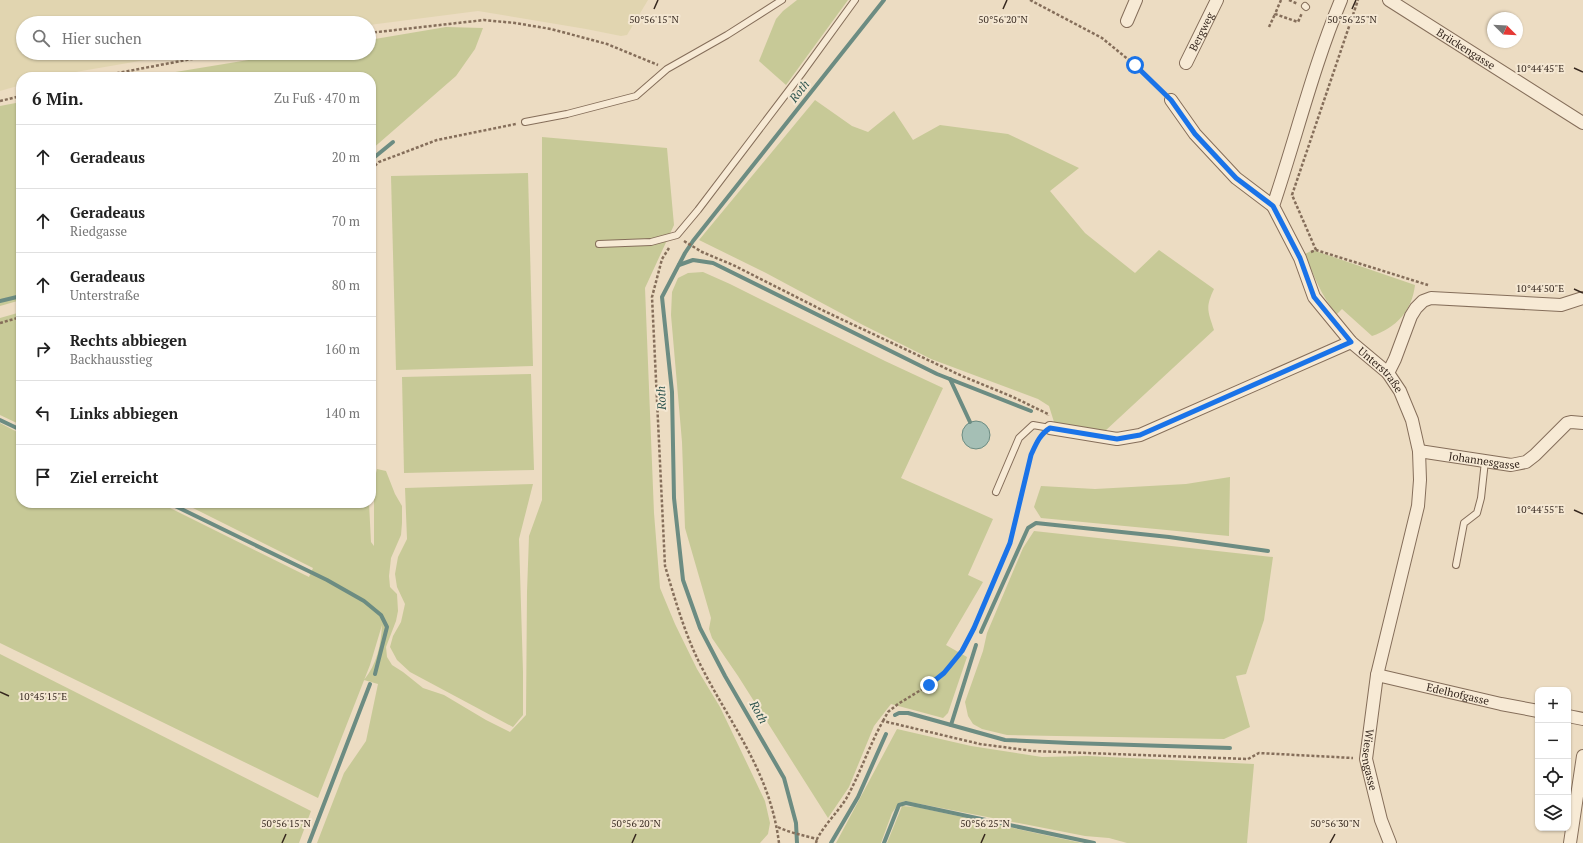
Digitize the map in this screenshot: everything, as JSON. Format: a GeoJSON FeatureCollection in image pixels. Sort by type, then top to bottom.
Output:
{"type":"FeatureCollection","features":[{"type":"Feature","properties":{"kind":"street"},"geometry":{"type":"LineString","coordinates":[[1127,21],[1136,0]]}},
{"type":"Feature","properties":{"kind":"street","name":"Bergweg"},"geometry":{"type":"LineString","coordinates":[[1186,63],[1217,0]]}},
{"type":"Feature","properties":{"kind":"street"},"geometry":{"type":"LineString","coordinates":[[1171,100],[1195,134],[1231,172],[1273,206],[1308,94],[1341,0]]}},
{"type":"Feature","properties":{"kind":"street","name":"Brückengasse"},"geometry":{"type":"LineString","coordinates":[[1390,0],[1583,123]]}},
{"type":"Feature","properties":{"kind":"street","name":"Unterstraße"},"geometry":{"type":"LineString","coordinates":[[1273,206],[1300,258],[1314,297],[1351,342],[1388,373],[1400,391],[1412,420],[1419,451],[1420,480],[1418,506],[1377,675]]}},
{"type":"Feature","properties":{"kind":"street"},"geometry":{"type":"LineString","coordinates":[[1388,373],[1395,359],[1410,316],[1424,301],[1431,298],[1561,305],[1583,298]]}},
{"type":"Feature","properties":{"kind":"street"},"geometry":{"type":"LineString","coordinates":[[1050,428],[1117,439],[1140,435],[1351,342]]}},
{"type":"Feature","properties":{"kind":"street","name":"Johannesgasse"},"geometry":{"type":"LineString","coordinates":[[1419,451],[1511,465],[1526,462],[1535,455],[1566,423],[1583,423]]}},
{"type":"Feature","properties":{"kind":"street","name":"Edelhofgasse"},"geometry":{"type":"LineString","coordinates":[[1377,675],[1535,710]]}},
{"type":"Feature","properties":{"kind":"street","name":"Wiesengasse"},"geometry":{"type":"LineString","coordinates":[[1377,675],[1366,759],[1381,820],[1390,843]]}},
{"type":"Feature","properties":{"kind":"street"},"geometry":{"type":"LineString","coordinates":[[1571,717],[1583,719]]}},
{"type":"Feature","properties":{"kind":"street"},"geometry":{"type":"LineString","coordinates":[[1570,843],[1583,756]]}},
{"type":"Feature","properties":{"kind":"lane"},"geometry":{"type":"LineString","coordinates":[[524,122],[567,114],[636,96],[667,69],[728,35],[782,0]]}},
{"type":"Feature","properties":{"kind":"lane"},"geometry":{"type":"LineString","coordinates":[[599,244],[651,242],[677,234],[698,210],[802,73],[855,0]]}},
{"type":"Feature","properties":{"kind":"lane"},"geometry":{"type":"LineString","coordinates":[[996,492],[1019,438],[1033,426],[1050,428]]}},
{"type":"Feature","properties":{"kind":"lane"},"geometry":{"type":"LineString","coordinates":[[1456,565],[1464,523],[1475,515],[1479,507],[1485,461]]}},
{"type":"Feature","properties":{"kind":"path"},"geometry":{"type":"LineString","coordinates":[[1030,0],[1102,38],[1135,65],[1171,100]]}},
{"type":"Feature","properties":{"kind":"path"},"geometry":{"type":"LineString","coordinates":[[1269,27],[1281,0]]}},
{"type":"Feature","properties":{"kind":"path"},"geometry":{"type":"LineString","coordinates":[[1358,0],[1292,195],[1316,250],[1435,288]]}},
{"type":"Feature","properties":{"kind":"path"},"geometry":{"type":"LineString","coordinates":[[1275,14],[1298,22],[1305,7]]}},
{"type":"Feature","properties":{"kind":"path"},"geometry":{"type":"LineString","coordinates":[[376,32],[484,20],[515,23],[551,29],[607,44],[667,69]]}},
{"type":"Feature","properties":{"kind":"path"},"geometry":{"type":"LineString","coordinates":[[123,72],[186,60]]}},
{"type":"Feature","properties":{"kind":"path"},"geometry":{"type":"LineString","coordinates":[[0,101],[16,97]]}},
{"type":"Feature","properties":{"kind":"path"},"geometry":{"type":"LineString","coordinates":[[376,165],[379,162],[436,140],[524,122]]}},
{"type":"Feature","properties":{"kind":"path"},"geometry":{"type":"LineString","coordinates":[[677,234],[662,259],[652,297],[665,566],[678,608],[700,665],[747,747],[766,788],[777,827],[779,843]]}},
{"type":"Feature","properties":{"kind":"path"},"geometry":{"type":"LineString","coordinates":[[685,241],[696,248],[822,310],[962,376],[1013,397],[1048,414],[1050,428],[1037,442],[1031,455],[1010,543],[974,628],[962,651],[944,673],[929,685],[888,712],[873,740],[847,797],[836,815],[822,830],[816,843]]}},
{"type":"Feature","properties":{"kind":"path"},"geometry":{"type":"LineString","coordinates":[[0,323],[16,318]]}},
{"type":"Feature","properties":{"kind":"path"},"geometry":{"type":"LineString","coordinates":[[883,721],[980,744],[1033,751],[1248,759],[1258,753],[1366,759]]}},
{"type":"Feature","properties":{"kind":"path"},"geometry":{"type":"LineString","coordinates":[[777,827],[790,833],[817,839]]}},
{"type":"Feature","properties":{"kind":"shaded area"},"geometry":{"type":"Polygon","coordinates":[[[0,0],[648,0],[627,35],[621,36],[478,11],[376,24],[376,16],[16,16],[16,60],[145,60],[76,72],[16,72],[16,86],[0,91],[0,0]]]}},
{"type":"Feature","properties":{"kind":"shaded area"},"geometry":{"type":"Polygon","coordinates":[[[976,421],[986,425],[990,435],[986,445],[976,449],[966,445],[962,435],[966,425],[976,421]]]}},
{"type":"Feature","properties":{"kind":"green space"},"geometry":{"type":"Polygon","coordinates":[[[797,0],[848,0],[786,85],[759,61],[776,19],[783,11],[797,0]]]}},
{"type":"Feature","properties":{"kind":"green space"},"geometry":{"type":"Polygon","coordinates":[[[446,27],[483,28],[475,49],[456,76],[376,146],[376,72],[175,72],[248,60],[376,60],[376,39],[446,27]]]}},
{"type":"Feature","properties":{"kind":"green space"},"geometry":{"type":"Polygon","coordinates":[[[815,100],[852,126],[868,132],[894,111],[913,140],[940,125],[1008,134],[1079,168],[1050,191],[1085,233],[1135,273],[1159,250],[1214,289],[1209,301],[1208,310],[1214,330],[1105,431],[1054,422],[1049,406],[1038,399],[931,359],[863,325],[766,273],[699,240],[815,100]]]}},
{"type":"Feature","properties":{"kind":"green space"},"geometry":{"type":"Polygon","coordinates":[[[16,103],[16,301],[0,306],[0,106],[16,103]]]}},
{"type":"Feature","properties":{"kind":"green space"},"geometry":{"type":"Polygon","coordinates":[[[542,137],[667,148],[674,225],[645,288],[654,513],[660,588],[675,624],[697,669],[720,707],[765,801],[770,823],[768,834],[760,843],[317,843],[344,773],[366,741],[378,684],[364,680],[318,798],[0,643],[0,423],[16,431],[16,508],[170,508],[309,577],[313,568],[193,508],[369,508],[371,542],[374,546],[376,473],[377,469],[386,471],[395,494],[402,506],[401,535],[391,558],[389,576],[390,587],[397,594],[398,611],[396,621],[386,647],[387,657],[392,665],[423,688],[444,695],[486,720],[510,732],[526,715],[529,536],[542,500],[542,137]],[[382,625],[364,680],[378,654],[382,625]]]}},
{"type":"Feature","properties":{"kind":"green space"},"geometry":{"type":"Polygon","coordinates":[[[528,173],[533,366],[396,370],[391,176],[528,173]]]}},
{"type":"Feature","properties":{"kind":"green space"},"geometry":{"type":"Polygon","coordinates":[[[1313,250],[1415,285],[1410,303],[1406,310],[1395,323],[1381,333],[1372,336],[1342,309],[1337,314],[1322,293],[1305,254],[1313,250]]]}},
{"type":"Feature","properties":{"kind":"green space"},"geometry":{"type":"Polygon","coordinates":[[[703,272],[943,388],[901,478],[993,519],[968,575],[983,582],[946,645],[967,657],[948,713],[943,718],[891,704],[874,726],[849,787],[828,818],[738,676],[712,638],[709,629],[711,618],[685,528],[682,442],[671,315],[672,292],[678,278],[688,273],[703,272]]]}},
{"type":"Feature","properties":{"kind":"green space"},"geometry":{"type":"Polygon","coordinates":[[[16,313],[16,423],[0,415],[0,318],[16,313]]]}},
{"type":"Feature","properties":{"kind":"green space"},"geometry":{"type":"Polygon","coordinates":[[[531,374],[534,470],[404,473],[402,377],[531,374]]]}},
{"type":"Feature","properties":{"kind":"green space"},"geometry":{"type":"Polygon","coordinates":[[[1230,477],[1229,536],[1041,518],[1034,507],[1041,486],[1095,489],[1186,484],[1230,477]]]}},
{"type":"Feature","properties":{"kind":"green space"},"geometry":{"type":"Polygon","coordinates":[[[533,484],[519,539],[523,715],[513,727],[410,672],[397,660],[390,647],[393,636],[401,622],[405,604],[397,587],[395,574],[398,557],[407,539],[405,488],[533,484]]]}},
{"type":"Feature","properties":{"kind":"green space"},"geometry":{"type":"Polygon","coordinates":[[[1034,531],[1273,557],[1264,620],[1246,674],[1236,676],[1250,727],[1224,739],[1007,735],[982,729],[973,724],[968,716],[965,702],[983,651],[987,633],[1023,548],[1034,531]]]}},
{"type":"Feature","properties":{"kind":"green space"},"geometry":{"type":"Polygon","coordinates":[[[0,654],[311,811],[299,843],[0,843],[0,654]]]}},
{"type":"Feature","properties":{"kind":"green space"},"geometry":{"type":"Polygon","coordinates":[[[897,729],[971,746],[1042,757],[1088,756],[1254,764],[1247,843],[1127,843],[1109,838],[1085,836],[905,801],[899,803],[892,813],[881,843],[836,843],[897,729]]]}},
{"type":"Feature","properties":{"kind":"green space"},"geometry":{"type":"Polygon","coordinates":[[[902,806],[916,807],[1082,843],[887,843],[902,806]]]}},
{"type":"Feature","properties":{"kind":"waterway","name":"Roth"},"geometry":{"type":"LineString","coordinates":[[797,843],[796,823],[784,778],[725,676],[700,628],[683,580],[674,498],[672,392],[662,297],[693,241],[884,0]]}},
{"type":"Feature","properties":{"kind":"waterway"},"geometry":{"type":"LineString","coordinates":[[376,156],[393,142]]}},
{"type":"Feature","properties":{"kind":"waterway"},"geometry":{"type":"LineString","coordinates":[[679,265],[693,260],[713,263],[937,374],[1031,411]]}},
{"type":"Feature","properties":{"kind":"waterway"},"geometry":{"type":"LineString","coordinates":[[0,301],[16,297]]}},
{"type":"Feature","properties":{"kind":"waterway"},"geometry":{"type":"LineString","coordinates":[[950,379],[970,422]]}},
{"type":"Feature","properties":{"kind":"waterway"},"geometry":{"type":"LineString","coordinates":[[0,420],[16,428]]}},
{"type":"Feature","properties":{"kind":"waterway"},"geometry":{"type":"LineString","coordinates":[[179,508],[327,580],[364,601],[381,615],[387,627],[375,674]]}},
{"type":"Feature","properties":{"kind":"waterway"},"geometry":{"type":"LineString","coordinates":[[981,632],[1028,528],[1036,523],[1169,537],[1268,551]]}},
{"type":"Feature","properties":{"kind":"waterway"},"geometry":{"type":"LineString","coordinates":[[951,725],[976,645]]}},
{"type":"Feature","properties":{"kind":"waterway"},"geometry":{"type":"LineString","coordinates":[[309,843],[370,684]]}},
{"type":"Feature","properties":{"kind":"waterway"},"geometry":{"type":"LineString","coordinates":[[895,715],[899,713],[908,713],[1005,740],[1230,748]]}},
{"type":"Feature","properties":{"kind":"waterway"},"geometry":{"type":"LineString","coordinates":[[831,843],[858,797],[886,734]]}},
{"type":"Feature","properties":{"kind":"waterway"},"geometry":{"type":"LineString","coordinates":[[884,843],[899,805],[906,803],[1094,843]]}},
{"type":"Feature","properties":{"kind":"route"},"geometry":{"type":"LineString","coordinates":[[929,685],[944,673],[962,651],[974,628],[1010,543],[1018,515],[1031,455],[1037,442],[1045,432],[1050,428],[1117,439],[1140,435],[1351,342],[1314,297],[1300,258],[1273,206],[1236,178],[1195,134],[1171,100],[1135,65]]}}]}
